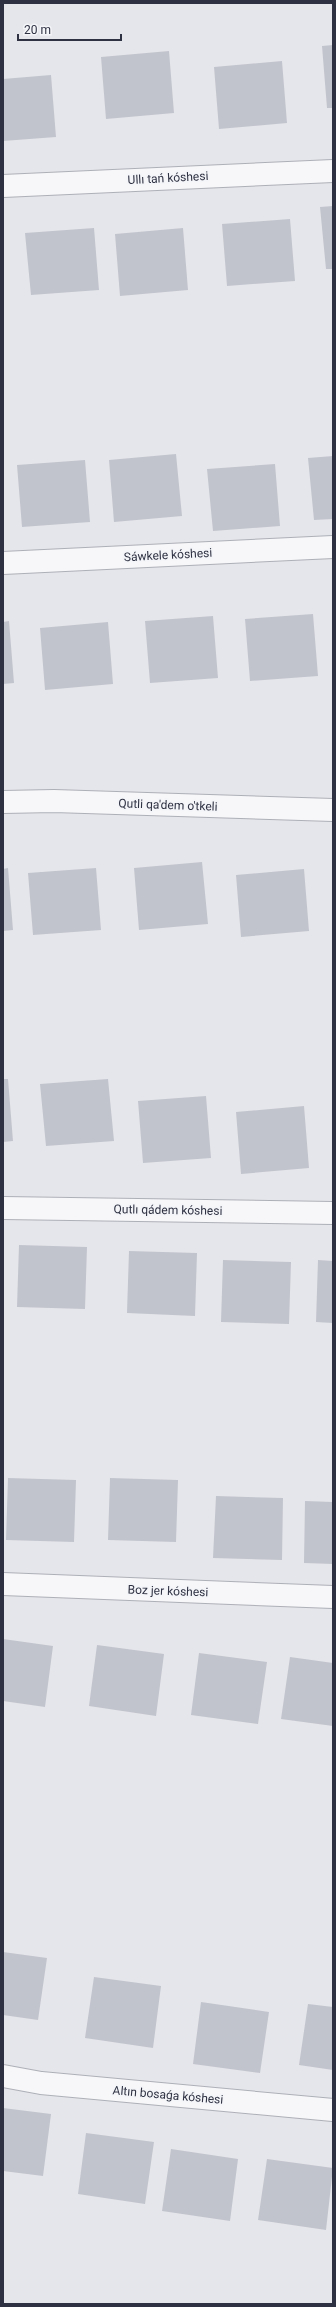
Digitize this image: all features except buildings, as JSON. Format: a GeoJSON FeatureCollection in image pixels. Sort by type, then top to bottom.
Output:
{"type":"FeatureCollection","features":[{"type":"Feature","properties":{"kind":"street","name":"Ullı tań kóshesi"},"geometry":{"type":"LineString","coordinates":[[3,186],[333,171]]}},
{"type":"Feature","properties":{"kind":"street","name":"Sáwkele kóshesi"},"geometry":{"type":"LineString","coordinates":[[3,564],[333,547]]}},
{"type":"Feature","properties":{"kind":"street","name":"Qutli qa'dem o'tkeli"},"geometry":{"type":"LineString","coordinates":[[3,802],[54,801],[333,810]]}},
{"type":"Feature","properties":{"kind":"street","name":"Qutlı qádem kóshesi"},"geometry":{"type":"LineString","coordinates":[[3,1208],[333,1213]]}},
{"type":"Feature","properties":{"kind":"street","name":"Boz jer kóshesi"},"geometry":{"type":"LineString","coordinates":[[3,1584],[333,1597]]}},
{"type":"Feature","properties":{"kind":"street","name":"Altın bosaǵa kóshesi"},"geometry":{"type":"LineString","coordinates":[[3,2076],[41,2083],[333,2110]]}}]}
